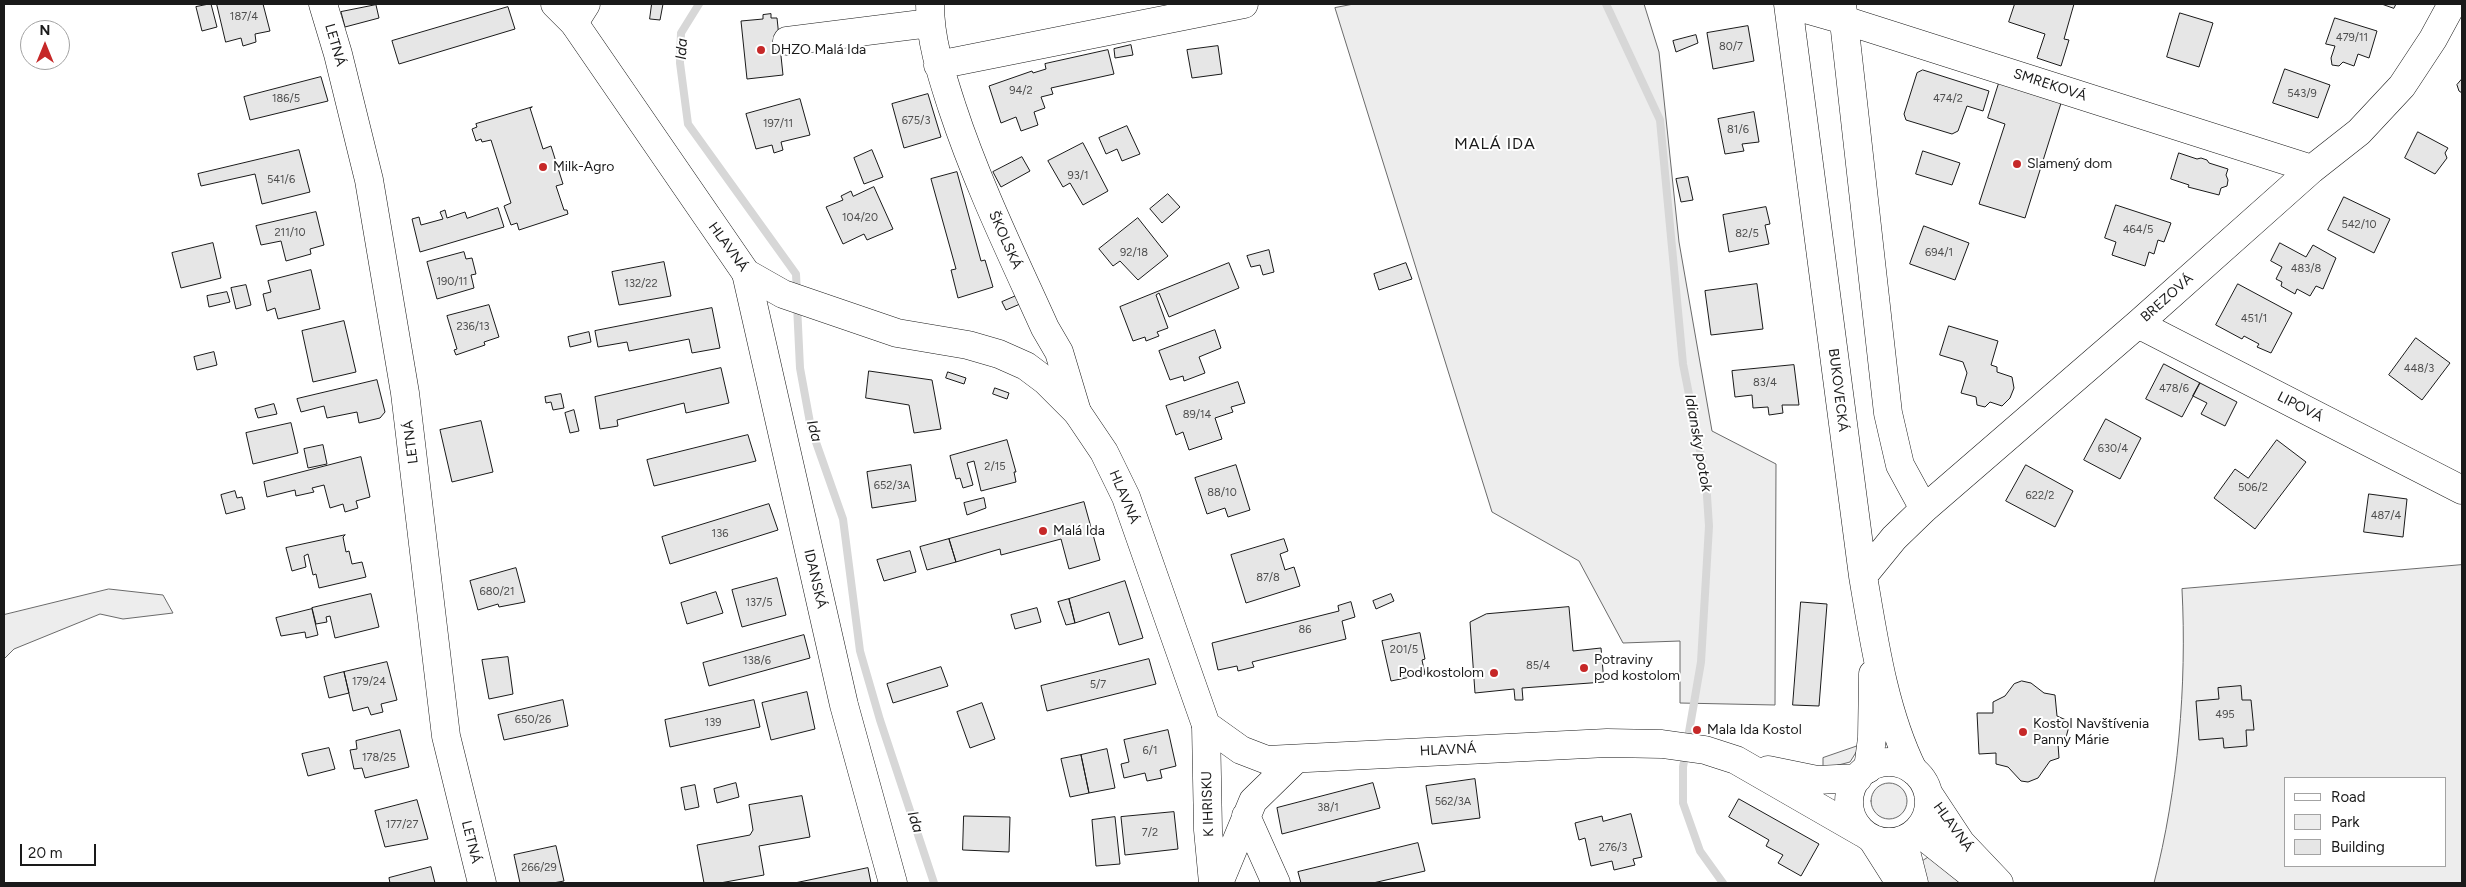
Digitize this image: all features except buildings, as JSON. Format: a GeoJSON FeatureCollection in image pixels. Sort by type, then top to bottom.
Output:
{"type":"FeatureCollection","features":[{"type":"Feature","properties":{"kind":"street","name":"LETNÁ"},"geometry":{"type":"LineString","coordinates":[[323,4],[338,54],[369,180],[405,393],[446,736],[482,883]]}},
{"type":"Feature","properties":{"kind":"street","name":"HLAVNÁ"},"geometry":{"type":"LineString","coordinates":[[554,4],[580,14],[746,273],[783,294],[897,333],[968,345],[1026,366],[1046,381],[1078,412],[1104,452],[1126,497],[1206,725],[1241,750],[1267,760],[1295,760],[1461,749],[1607,743],[1662,744],[1705,750],[1744,764],[1817,780],[1863,774],[1875,765],[1888,762],[1902,764],[1914,770],[1923,781],[1928,793],[1961,843],[1999,883]]}},
{"type":"Feature","properties":{"kind":"street"},"geometry":{"type":"LineString","coordinates":[[938,65],[1244,4]]}},
{"type":"Feature","properties":{"kind":"street","name":"SMREKOVÁ"},"geometry":{"type":"LineString","coordinates":[[1788,4],[1843,12],[2312,169]]}},
{"type":"Feature","properties":{"kind":"street","name":"BUKOVECKÁ"},"geometry":{"type":"LineString","coordinates":[[1788,4],[1863,576],[1874,637],[1899,738],[1914,770]]}},
{"type":"Feature","properties":{"kind":"street","name":"BREZOVÁ"},"geometry":{"type":"LineString","coordinates":[[1863,576],[1894,538],[1924,509],[2138,324],[2312,169],[2359,132],[2402,86],[2433,40],[2452,4]]}},
{"type":"Feature","properties":{"kind":"street"},"geometry":{"type":"LineString","coordinates":[[1843,12],[1888,413],[1900,465],[1924,509]]}},
{"type":"Feature","properties":{"kind":"street"},"geometry":{"type":"LineString","coordinates":[[787,41],[930,14]]}},
{"type":"Feature","properties":{"kind":"street","name":"ŠKOLSKÁ"},"geometry":{"type":"LineString","coordinates":[[930,14],[938,65],[974,171],[1045,328],[1059,352],[1078,412]]}},
{"type":"Feature","properties":{"kind":"street","name":"IDANSKÁ"},"geometry":{"type":"LineString","coordinates":[[746,273],[844,706],[893,883]]}},
{"type":"Feature","properties":{"kind":"street","name":"LIPOVÁ"},"geometry":{"type":"LineString","coordinates":[[2138,324],[2462,490]]}},
{"type":"Feature","properties":{"kind":"street"},"geometry":{"type":"LineString","coordinates":[[1026,366],[1045,328]]}},
{"type":"Feature","properties":{"kind":"street"},"geometry":{"type":"LineString","coordinates":[[1874,637],[1872,738],[1863,774],[1850,796],[1850,810],[1854,822],[1868,836],[1900,883]]}},
{"type":"Feature","properties":{"kind":"street","name":"K IHRISKU"},"geometry":{"type":"LineString","coordinates":[[1206,725],[1208,830],[1213,883]]}},
{"type":"Feature","properties":{"kind":"street"},"geometry":{"type":"LineString","coordinates":[[1219,883],[1253,801],[1295,760]]}},
{"type":"Feature","properties":{"kind":"street","name":"HLAVNÁ"},"geometry":{"type":"LineString","coordinates":[[1744,764],[1868,836],[1893,842],[1910,835],[1925,819],[1929,807],[1928,793]]}},
{"type":"Feature","properties":{"kind":"street"},"geometry":{"type":"LineString","coordinates":[[1246,816],[1276,883]]}},
{"type":"Feature","properties":{"kind":"street","name":"HLAVNÁ"},"geometry":{"type":"LineString","coordinates":[[1910,835],[1982,883]]}},
{"type":"Feature","properties":{"kind":"street"},"geometry":{"type":"LineString","coordinates":[[1910,835],[1914,883]]}},
{"type":"Feature","properties":{"kind":"green space"},"geometry":{"type":"Polygon","coordinates":[[[1354,4],[1644,4],[1659,52],[1679,242],[1712,431],[1776,464],[1775,705],[1680,703],[1680,641],[1623,643],[1579,561],[1492,512],[1335,8],[1354,4]]]}},
{"type":"Feature","properties":{"kind":"green space"},"geometry":{"type":"Polygon","coordinates":[[[2462,565],[2462,883],[2154,883],[2175,774],[2182,700],[2182,589],[2462,565]]]}},
{"type":"Feature","properties":{"kind":"green space"},"geometry":{"type":"Polygon","coordinates":[[[109,589],[163,595],[173,613],[123,619],[100,614],[14,649],[4,659],[4,615],[109,589]]]}},
{"type":"Feature","properties":{"kind":"green space"},"geometry":{"type":"Polygon","coordinates":[[[1860,746],[1850,762],[1823,769],[1823,758],[1860,746]]]}},
{"type":"Feature","properties":{"kind":"green space"},"geometry":{"type":"Polygon","coordinates":[[[1889,783],[1896,784],[1902,788],[1906,794],[1906,808],[1902,814],[1896,818],[1889,819],[1882,818],[1876,814],[1872,808],[1871,801],[1872,794],[1876,788],[1882,784],[1889,783]]]}},
{"type":"Feature","properties":{"kind":"green space"},"geometry":{"type":"Polygon","coordinates":[[[1932,855],[1968,883],[1926,883],[1921,862],[1932,855]]]}},
{"type":"Feature","properties":{"kind":"waterway","name":"Ida"},"geometry":{"type":"LineString","coordinates":[[699,4],[681,33],[680,63],[688,124],[796,274],[797,294]]}},
{"type":"Feature","properties":{"kind":"waterway","name":"Idiansky potok"},"geometry":{"type":"LineString","coordinates":[[1606,4],[1660,120],[1683,364],[1706,481],[1709,526],[1701,662],[1683,767],[1683,803],[1700,851],[1723,883]]}},
{"type":"Feature","properties":{"kind":"waterway","name":"Ida"},"geometry":{"type":"LineString","coordinates":[[797,305],[800,368],[811,428],[843,519],[860,651],[880,720],[934,883]]}},
{"type":"Feature","properties":{"kind":"place","name":"DHZO Malá Ida"},"geometry":{"type":"Point","coordinates":[761,50]}},
{"type":"Feature","properties":{"kind":"place","name":"Slamený dom"},"geometry":{"type":"Point","coordinates":[2017,164]}},
{"type":"Feature","properties":{"kind":"place","name":"Milk-Agro"},"geometry":{"type":"Point","coordinates":[543,167]}},
{"type":"Feature","properties":{"kind":"place","name":"Malá Ida"},"geometry":{"type":"Point","coordinates":[1043,531]}},
{"type":"Feature","properties":{"kind":"place","name":"Potraviny pod kostolom"},"geometry":{"type":"Point","coordinates":[1584,668]}},
{"type":"Feature","properties":{"kind":"place","name":"Pod kostolom"},"geometry":{"type":"Point","coordinates":[1494,673]}},
{"type":"Feature","properties":{"kind":"place","name":"Mala Ida Kostol"},"geometry":{"type":"Point","coordinates":[1697,730]}},
{"type":"Feature","properties":{"kind":"place","name":"Kostol Navštívenia Panny Márie"},"geometry":{"type":"Point","coordinates":[2023,732]}},
{"type":"Feature","properties":{"kind":"district","name":"MALÁ IDA"},"geometry":{"type":"Point","coordinates":[1495,144]}}]}
